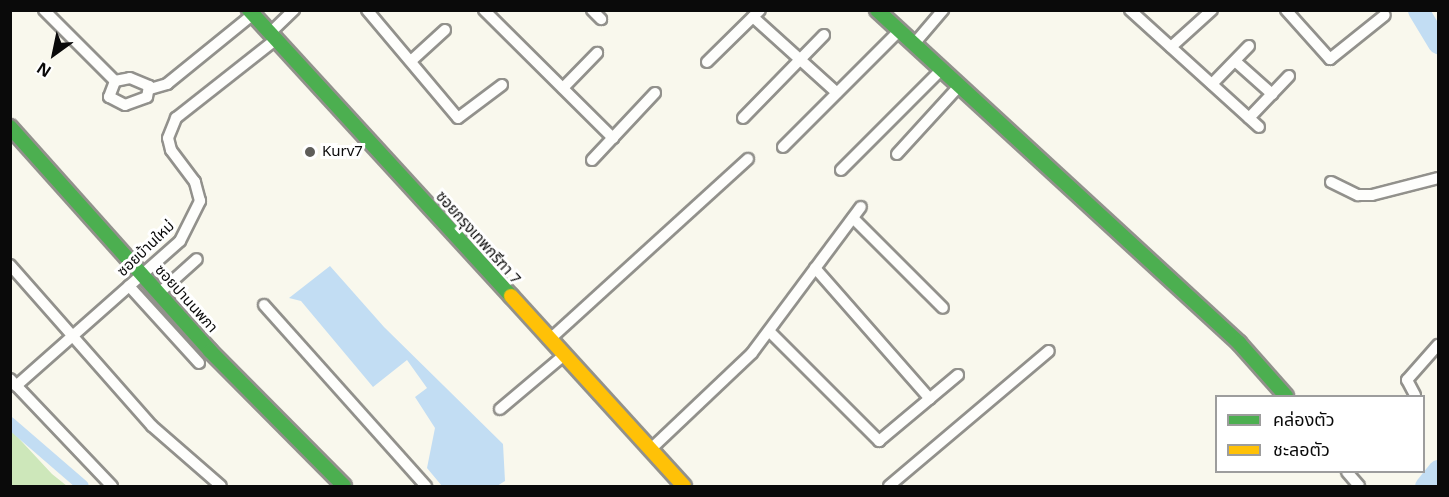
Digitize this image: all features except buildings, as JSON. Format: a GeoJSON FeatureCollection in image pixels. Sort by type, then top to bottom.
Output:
{"type":"FeatureCollection","features":[{"type":"Feature","properties":{"kind":"street"},"geometry":{"type":"LineString","coordinates":[[44,10],[115,81]]}},
{"type":"Feature","properties":{"kind":"street"},"geometry":{"type":"LineString","coordinates":[[272,37],[294,10]]}},
{"type":"Feature","properties":{"kind":"street"},"geometry":{"type":"LineString","coordinates":[[484,10],[613,138]]}},
{"type":"Feature","properties":{"kind":"street"},"geometry":{"type":"LineString","coordinates":[[592,10],[601,19]]}},
{"type":"Feature","properties":{"kind":"street"},"geometry":{"type":"LineString","coordinates":[[877,10],[1231,336],[1285,395]]}},
{"type":"Feature","properties":{"kind":"street"},"geometry":{"type":"LineString","coordinates":[[914,45],[943,10]]}},
{"type":"Feature","properties":{"kind":"street"},"geometry":{"type":"LineString","coordinates":[[1131,10],[1258,127]]}},
{"type":"Feature","properties":{"kind":"street"},"geometry":{"type":"LineString","coordinates":[[1171,47],[1212,10]]}},
{"type":"Feature","properties":{"kind":"street"},"geometry":{"type":"LineString","coordinates":[[1286,10],[1330,59],[1385,15]]}},
{"type":"Feature","properties":{"kind":"street"},"geometry":{"type":"LineString","coordinates":[[368,11],[458,118],[502,85]]}},
{"type":"Feature","properties":{"kind":"street"},"geometry":{"type":"LineString","coordinates":[[115,81],[109,97],[120,104],[140,102],[150,89],[167,84],[250,13]]}},
{"type":"Feature","properties":{"kind":"street","name":"ซอยกรุงเทพกรีฑา 7"},"geometry":{"type":"LineString","coordinates":[[250,13],[684,486]]}},
{"type":"Feature","properties":{"kind":"street"},"geometry":{"type":"LineString","coordinates":[[707,62],[756,14],[800,60],[837,93]]}},
{"type":"Feature","properties":{"kind":"street"},"geometry":{"type":"LineString","coordinates":[[411,61],[445,30]]}},
{"type":"Feature","properties":{"kind":"street"},"geometry":{"type":"LineString","coordinates":[[783,147],[899,31]]}},
{"type":"Feature","properties":{"kind":"street"},"geometry":{"type":"LineString","coordinates":[[743,118],[824,35]]}},
{"type":"Feature","properties":{"kind":"street","name":"ซอยบ้านใหม่"},"geometry":{"type":"LineString","coordinates":[[14,382],[73,336],[180,241],[198,214],[195,182],[171,150],[168,138],[176,118],[272,37]]}},
{"type":"Feature","properties":{"kind":"street"},"geometry":{"type":"LineString","coordinates":[[1212,84],[1249,46]]}},
{"type":"Feature","properties":{"kind":"street"},"geometry":{"type":"LineString","coordinates":[[562,88],[597,53]]}},
{"type":"Feature","properties":{"kind":"street"},"geometry":{"type":"LineString","coordinates":[[1234,61],[1272,94]]}},
{"type":"Feature","properties":{"kind":"street"},"geometry":{"type":"LineString","coordinates":[[841,170],[941,70]]}},
{"type":"Feature","properties":{"kind":"street"},"geometry":{"type":"LineString","coordinates":[[1249,118],[1290,76]]}},
{"type":"Feature","properties":{"kind":"street"},"geometry":{"type":"LineString","coordinates":[[115,81],[130,78],[150,89]]}},
{"type":"Feature","properties":{"kind":"street"},"geometry":{"type":"LineString","coordinates":[[897,154],[959,86]]}},
{"type":"Feature","properties":{"kind":"street"},"geometry":{"type":"LineString","coordinates":[[592,160],[655,93]]}},
{"type":"Feature","properties":{"kind":"street","name":"ซอยปานนพภา"},"geometry":{"type":"LineString","coordinates":[[10,127],[158,294],[344,486]]}},
{"type":"Feature","properties":{"kind":"street"},"geometry":{"type":"LineString","coordinates":[[549,340],[748,159]]}},
{"type":"Feature","properties":{"kind":"street"},"geometry":{"type":"LineString","coordinates":[[1331,182],[1358,195],[1372,195],[1438,178]]}},
{"type":"Feature","properties":{"kind":"street"},"geometry":{"type":"LineString","coordinates":[[651,449],[752,353],[861,207]]}},
{"type":"Feature","properties":{"kind":"street"},"geometry":{"type":"LineString","coordinates":[[853,218],[943,308]]}},
{"type":"Feature","properties":{"kind":"street"},"geometry":{"type":"LineString","coordinates":[[158,294],[197,259]]}},
{"type":"Feature","properties":{"kind":"street"},"geometry":{"type":"LineString","coordinates":[[10,265],[152,426],[221,486]]}},
{"type":"Feature","properties":{"kind":"street"},"geometry":{"type":"LineString","coordinates":[[816,268],[930,399]]}},
{"type":"Feature","properties":{"kind":"street"},"geometry":{"type":"LineString","coordinates":[[129,286],[200,363]]}},
{"type":"Feature","properties":{"kind":"street"},"geometry":{"type":"LineString","coordinates":[[264,305],[426,486]]}},
{"type":"Feature","properties":{"kind":"street"},"geometry":{"type":"LineString","coordinates":[[769,331],[872,438],[886,438],[958,375]]}},
{"type":"Feature","properties":{"kind":"street"},"geometry":{"type":"LineString","coordinates":[[1415,395],[1407,380],[1438,345]]}},
{"type":"Feature","properties":{"kind":"street"},"geometry":{"type":"LineString","coordinates":[[889,486],[1048,351]]}},
{"type":"Feature","properties":{"kind":"street"},"geometry":{"type":"LineString","coordinates":[[500,409],[564,356]]}},
{"type":"Feature","properties":{"kind":"street"},"geometry":{"type":"LineString","coordinates":[[14,382],[111,486]]}},
{"type":"Feature","properties":{"kind":"street"},"geometry":{"type":"LineString","coordinates":[[1349,473],[1359,486]]}},
{"type":"Feature","properties":{"kind":"green space"},"geometry":{"type":"Polygon","coordinates":[[[11,430],[52,474],[67,486],[11,486],[11,430]]]}},
{"type":"Feature","properties":{"kind":"water"},"geometry":{"type":"Polygon","coordinates":[[[330,266],[384,327],[503,444],[505,481],[497,486],[442,486],[427,468],[435,428],[415,397],[427,388],[407,360],[373,387],[301,301],[289,298],[330,266]]]}},
{"type":"Feature","properties":{"kind":"waterway"},"geometry":{"type":"LineString","coordinates":[[1418,10],[1438,43]]}},
{"type":"Feature","properties":{"kind":"waterway"},"geometry":{"type":"LineString","coordinates":[[10,423],[83,486]]}},
{"type":"Feature","properties":{"kind":"waterway"},"geometry":{"type":"LineString","coordinates":[[1425,486],[1438,470]]}},
{"type":"Feature","properties":{"kind":"traffic: fast"},"geometry":{"type":"LineString","coordinates":[[249,10],[511,296]]}},
{"type":"Feature","properties":{"kind":"traffic: fast"},"geometry":{"type":"LineString","coordinates":[[877,10],[1239,343],[1285,395]]}},
{"type":"Feature","properties":{"kind":"traffic: fast"},"geometry":{"type":"LineString","coordinates":[[10,127],[210,351],[344,486]]}},
{"type":"Feature","properties":{"kind":"traffic: slow"},"geometry":{"type":"LineString","coordinates":[[511,296],[684,486]]}},
{"type":"Feature","properties":{"kind":"place","name":"Kurv7"},"geometry":{"type":"Point","coordinates":[310,152]}}]}
